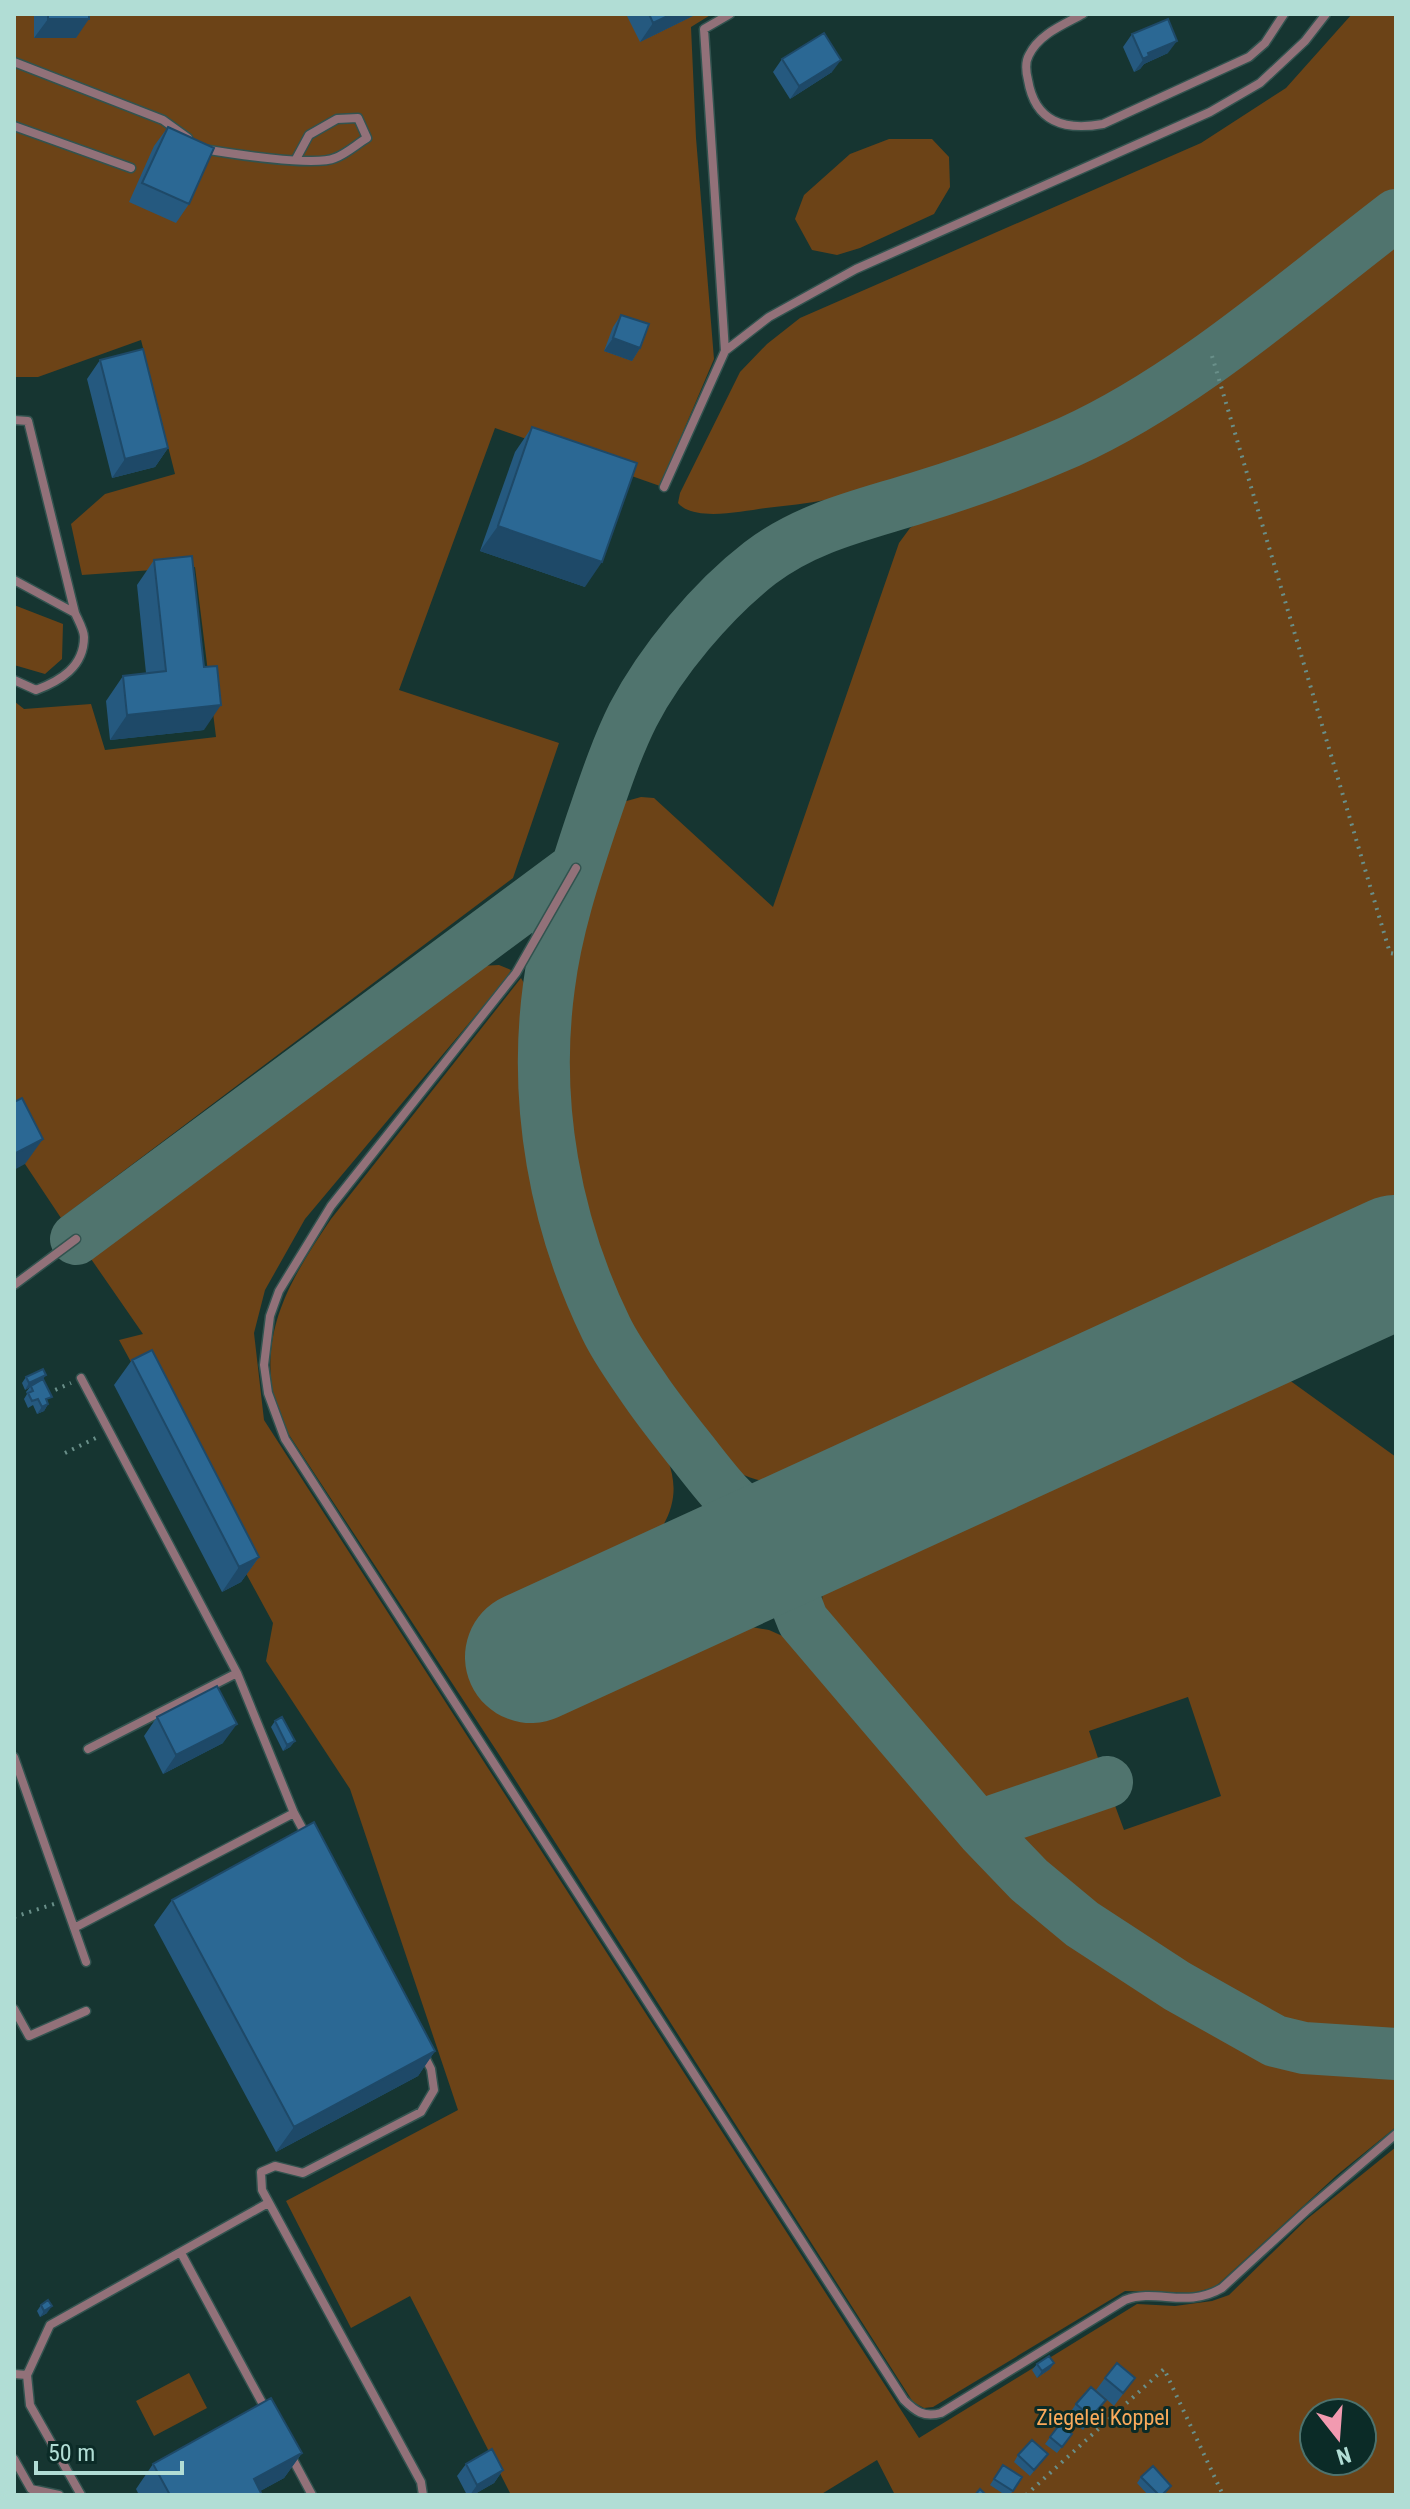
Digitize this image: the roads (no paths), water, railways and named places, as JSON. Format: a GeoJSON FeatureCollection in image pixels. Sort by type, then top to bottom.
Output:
{"type":"FeatureCollection","features":[{"type":"Feature","properties":{"kind":"lane"},"geometry":{"type":"LineString","coordinates":[[664,487],[725,351],[704,29],[730,14]]}},
{"type":"Feature","properties":{"kind":"lane"},"geometry":{"type":"LineString","coordinates":[[1083,14],[1043,36],[1028,57],[1026,73],[1037,107],[1049,119],[1086,127],[1103,124],[1249,57],[1265,43],[1284,14]]}},
{"type":"Feature","properties":{"kind":"lane"},"geometry":{"type":"LineString","coordinates":[[725,351],[769,317],[856,269],[1210,112],[1260,83],[1305,41],[1326,14]]}},
{"type":"Feature","properties":{"kind":"lane"},"geometry":{"type":"LineString","coordinates":[[14,62],[163,120],[203,149],[263,158],[296,159],[333,160],[367,138],[358,118],[337,119],[309,135],[296,159]]}},
{"type":"Feature","properties":{"kind":"lane"},"geometry":{"type":"LineString","coordinates":[[14,126],[131,168]]}},
{"type":"Feature","properties":{"kind":"lane"},"geometry":{"type":"LineString","coordinates":[[14,420],[28,421],[75,613],[84,636],[78,661],[62,680],[36,690],[14,680]]}},
{"type":"Feature","properties":{"kind":"lane"},"geometry":{"type":"LineString","coordinates":[[14,580],[75,613]]}},
{"type":"Feature","properties":{"kind":"lane"},"geometry":{"type":"LineString","coordinates":[[576,868],[516,973],[331,1206],[292,1266],[279,1291],[267,1328],[264,1365],[268,1393],[285,1439],[904,2400],[914,2411],[941,2413],[1125,2300],[1134,2297],[1181,2300],[1212,2294],[1396,2134]]}},
{"type":"Feature","properties":{"kind":"lane"},"geometry":{"type":"LineString","coordinates":[[14,1285],[76,1239]]}},
{"type":"Feature","properties":{"kind":"lane"},"geometry":{"type":"LineString","coordinates":[[81,1378],[237,1673],[294,1813],[315,1853]]}},
{"type":"Feature","properties":{"kind":"lane"},"geometry":{"type":"LineString","coordinates":[[88,1749],[237,1673]]}},
{"type":"Feature","properties":{"kind":"lane"},"geometry":{"type":"LineString","coordinates":[[14,1757],[86,1962]]}},
{"type":"Feature","properties":{"kind":"lane"},"geometry":{"type":"LineString","coordinates":[[74,1928],[294,1813]]}},
{"type":"Feature","properties":{"kind":"lane"},"geometry":{"type":"LineString","coordinates":[[14,2009],[29,2036],[86,2011]]}},
{"type":"Feature","properties":{"kind":"lane"},"geometry":{"type":"LineString","coordinates":[[417,2042],[431,2069],[434,2090],[421,2112],[303,2173],[275,2166],[261,2172],[262,2190],[268,2203],[421,2482],[423,2495]]}},
{"type":"Feature","properties":{"kind":"lane"},"geometry":{"type":"LineString","coordinates":[[81,2495],[30,2405],[27,2375],[50,2325],[268,2203]]}},
{"type":"Feature","properties":{"kind":"lane"},"geometry":{"type":"LineString","coordinates":[[181,2253],[268,2414]]}},
{"type":"Feature","properties":{"kind":"lane"},"geometry":{"type":"LineString","coordinates":[[14,2374],[27,2375]]}},
{"type":"Feature","properties":{"kind":"lane"},"geometry":{"type":"LineString","coordinates":[[283,2441],[312,2495]]}},
{"type":"Feature","properties":{"kind":"lane"},"geometry":{"type":"LineString","coordinates":[[14,2459],[31,2489],[59,2495]]}},
{"type":"Feature","properties":{"kind":"park label","name":"Ziegelei Koppel"},"geometry":{"type":"Point","coordinates":[1103,2417]}}]}
